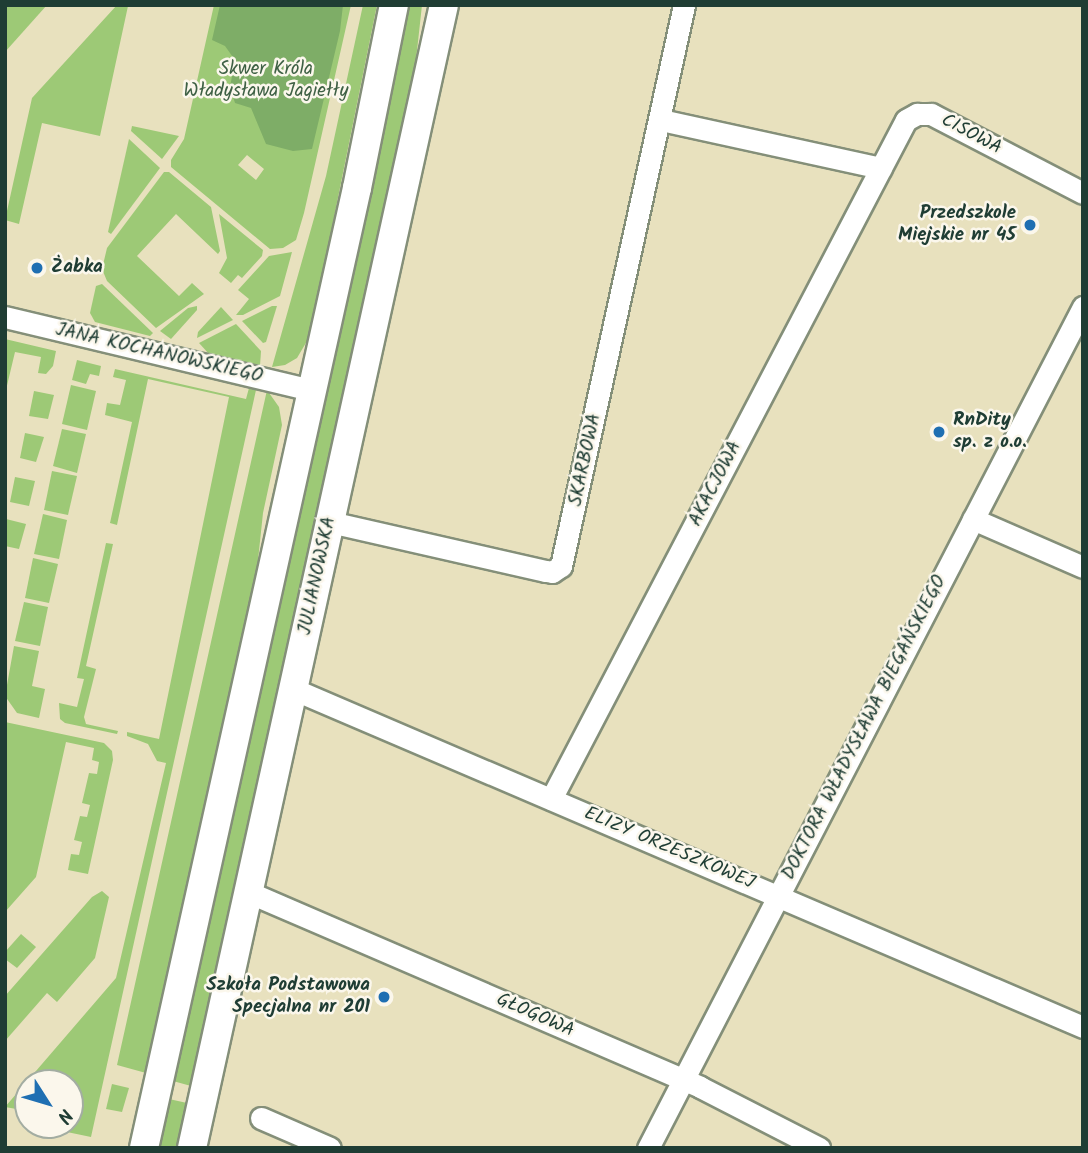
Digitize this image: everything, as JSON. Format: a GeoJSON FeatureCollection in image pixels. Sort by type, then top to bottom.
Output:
{"type":"FeatureCollection","features":[{"type":"Feature","properties":{"kind":"main road"},"geometry":{"type":"LineString","coordinates":[[144,1148],[312,390],[394,5]]}},
{"type":"Feature","properties":{"kind":"main road","name":"JULIANOWSKA"},"geometry":{"type":"LineString","coordinates":[[191,1148],[444,5]]}},
{"type":"Feature","properties":{"kind":"street","name":"SKARBOWA"},"geometry":{"type":"LineString","coordinates":[[330,522],[546,571],[552,572],[561,566],[661,120],[684,5]]}},
{"type":"Feature","properties":{"kind":"street","name":"CISOWA"},"geometry":{"type":"LineString","coordinates":[[881,168],[906,120],[917,114],[931,114],[1083,193]]}},
{"type":"Feature","properties":{"kind":"street"},"geometry":{"type":"LineString","coordinates":[[661,120],[881,168]]}},
{"type":"Feature","properties":{"kind":"street","name":"AKACJOWA"},"geometry":{"type":"LineString","coordinates":[[551,799],[881,168]]}},
{"type":"Feature","properties":{"kind":"street","name":"DOKTORA WŁADYSŁAWA BIEGAŃSKIEGO"},"geometry":{"type":"LineString","coordinates":[[648,1148],[1083,307]]}},
{"type":"Feature","properties":{"kind":"street","name":"JANA KOCHANOWSKIEGO"},"geometry":{"type":"LineString","coordinates":[[5,317],[312,390]]}},
{"type":"Feature","properties":{"kind":"street"},"geometry":{"type":"LineString","coordinates":[[973,519],[1083,567]]}},
{"type":"Feature","properties":{"kind":"street","name":"ELIZY ORZESZKOWEJ"},"geometry":{"type":"LineString","coordinates":[[293,689],[1083,1027]]}},
{"type":"Feature","properties":{"kind":"street","name":"GŁOGOWA"},"geometry":{"type":"LineString","coordinates":[[248,892],[683,1080],[819,1148]]}},
{"type":"Feature","properties":{"kind":"street"},"geometry":{"type":"LineString","coordinates":[[261,1118],[330,1148]]}},
{"type":"Feature","properties":{"kind":"green space"},"geometry":{"type":"Polygon","coordinates":[[[5,5],[47,5],[5,52],[5,5]]]}},
{"type":"Feature","properties":{"kind":"green space"},"geometry":{"type":"Polygon","coordinates":[[[117,5],[128,6],[100,136],[42,123],[19,224],[5,220],[32,98],[117,5]]]}},
{"type":"Feature","properties":{"kind":"green space","name":"Skwer Króla Władysława Jagiełły"},"geometry":{"type":"Polygon","coordinates":[[[214,5],[351,5],[296,240],[283,248],[270,249],[171,167],[171,160],[184,139],[214,5]],[[247,155],[238,165],[256,180],[264,169],[247,155]]]}},
{"type":"Feature","properties":{"kind":"green space","name":"Skwer Króla Władysława Jagiełły"},"geometry":{"type":"Polygon","coordinates":[[[220,5],[343,5],[340,31],[312,149],[293,151],[266,144],[251,108],[235,103],[230,87],[235,60],[225,46],[212,40],[220,5]]]}},
{"type":"Feature","properties":{"kind":"green space"},"geometry":{"type":"Polygon","coordinates":[[[363,5],[377,5],[310,336],[297,358],[285,365],[272,367],[326,176],[363,5]]]}},
{"type":"Feature","properties":{"kind":"green space"},"geometry":{"type":"Polygon","coordinates":[[[407,5],[422,5],[415,69],[191,1086],[173,1081],[362,231],[407,5]]]}},
{"type":"Feature","properties":{"kind":"green space"},"geometry":{"type":"Polygon","coordinates":[[[132,126],[179,136],[162,159],[131,131],[132,126]]]}},
{"type":"Feature","properties":{"kind":"green space"},"geometry":{"type":"Polygon","coordinates":[[[129,139],[160,168],[111,234],[108,232],[129,139]]]}},
{"type":"Feature","properties":{"kind":"green space"},"geometry":{"type":"Polygon","coordinates":[[[164,172],[169,172],[211,207],[220,251],[218,254],[176,214],[137,256],[179,296],[192,283],[204,294],[156,328],[107,281],[102,269],[107,248],[164,172]]]}},
{"type":"Feature","properties":{"kind":"green space"},"geometry":{"type":"Polygon","coordinates":[[[219,214],[263,250],[262,256],[242,278],[238,275],[231,283],[219,273],[227,258],[219,214]]]}},
{"type":"Feature","properties":{"kind":"green space"},"geometry":{"type":"Polygon","coordinates":[[[292,252],[280,296],[243,315],[236,315],[249,299],[238,290],[269,256],[292,252]]]}},
{"type":"Feature","properties":{"kind":"green space"},"geometry":{"type":"Polygon","coordinates":[[[102,284],[153,333],[150,336],[95,322],[90,313],[96,286],[102,284]]]}},
{"type":"Feature","properties":{"kind":"green space"},"geometry":{"type":"Polygon","coordinates":[[[197,306],[197,310],[171,339],[160,331],[188,308],[197,306]]]}},
{"type":"Feature","properties":{"kind":"green space"},"geometry":{"type":"Polygon","coordinates":[[[277,306],[266,342],[263,343],[242,321],[277,306]]]}},
{"type":"Feature","properties":{"kind":"green space"},"geometry":{"type":"Polygon","coordinates":[[[221,307],[233,320],[197,338],[198,332],[221,307]]]}},
{"type":"Feature","properties":{"kind":"green space"},"geometry":{"type":"Polygon","coordinates":[[[236,324],[261,351],[260,366],[209,354],[199,343],[236,324]]]}},
{"type":"Feature","properties":{"kind":"green space"},"geometry":{"type":"Polygon","coordinates":[[[5,339],[56,351],[53,366],[46,374],[38,373],[41,357],[15,352],[5,394],[5,339]]]}},
{"type":"Feature","properties":{"kind":"green space"},"geometry":{"type":"Polygon","coordinates":[[[77,360],[101,366],[99,376],[90,374],[86,384],[72,380],[77,360]]]}},
{"type":"Feature","properties":{"kind":"green space"},"geometry":{"type":"Polygon","coordinates":[[[115,369],[246,399],[249,388],[256,390],[91,1137],[84,1136],[84,1069],[38,1069],[116,978],[166,763],[157,761],[148,744],[127,736],[127,732],[159,739],[229,397],[148,379],[117,525],[110,523],[132,422],[105,415],[107,403],[120,405],[126,380],[113,377],[115,369]]]}},
{"type":"Feature","properties":{"kind":"green space"},"geometry":{"type":"Polygon","coordinates":[[[71,385],[96,391],[87,430],[62,424],[71,385]]]}},
{"type":"Feature","properties":{"kind":"green space"},"geometry":{"type":"Polygon","coordinates":[[[267,390],[279,407],[282,425],[263,513],[256,579],[146,1073],[117,1065],[267,390]]]}},
{"type":"Feature","properties":{"kind":"green space"},"geometry":{"type":"Polygon","coordinates":[[[34,391],[54,395],[48,419],[29,416],[34,391]]]}},
{"type":"Feature","properties":{"kind":"green space"},"geometry":{"type":"Polygon","coordinates":[[[62,429],[86,434],[77,473],[53,466],[62,429]]]}},
{"type":"Feature","properties":{"kind":"green space"},"geometry":{"type":"Polygon","coordinates":[[[25,433],[44,437],[36,462],[20,458],[25,433]]]}},
{"type":"Feature","properties":{"kind":"green space"},"geometry":{"type":"Polygon","coordinates":[[[52,471],[77,476],[68,515],[44,510],[52,471]]]}},
{"type":"Feature","properties":{"kind":"green space"},"geometry":{"type":"Polygon","coordinates":[[[15,477],[35,481],[29,506],[10,502],[15,477]]]}},
{"type":"Feature","properties":{"kind":"green space"},"geometry":{"type":"Polygon","coordinates":[[[43,514],[67,520],[59,559],[34,554],[43,514]]]}},
{"type":"Feature","properties":{"kind":"green space"},"geometry":{"type":"Polygon","coordinates":[[[6,519],[26,524],[19,549],[5,546],[6,519]]]}},
{"type":"Feature","properties":{"kind":"green space"},"geometry":{"type":"Polygon","coordinates":[[[106,543],[113,544],[86,666],[96,669],[84,717],[86,724],[118,731],[117,734],[65,723],[60,719],[59,703],[77,707],[84,679],[77,678],[106,543]]]}},
{"type":"Feature","properties":{"kind":"green space"},"geometry":{"type":"Polygon","coordinates":[[[33,558],[58,564],[49,603],[25,598],[33,558]]]}},
{"type":"Feature","properties":{"kind":"green space"},"geometry":{"type":"Polygon","coordinates":[[[24,602],[48,607],[40,646],[15,641],[24,602]]]}},
{"type":"Feature","properties":{"kind":"green space"},"geometry":{"type":"Polygon","coordinates":[[[14,646],[39,651],[32,686],[45,689],[39,718],[17,713],[5,696],[14,646]]]}},
{"type":"Feature","properties":{"kind":"green space"},"geometry":{"type":"Polygon","coordinates":[[[5,722],[104,743],[112,751],[113,760],[88,874],[68,870],[71,854],[79,855],[82,842],[74,840],[80,816],[87,817],[90,805],[82,803],[89,773],[97,774],[99,762],[92,760],[94,748],[66,742],[36,877],[5,912],[5,722]]]}},
{"type":"Feature","properties":{"kind":"green space"},"geometry":{"type":"Polygon","coordinates":[[[102,891],[109,897],[95,958],[57,1002],[47,993],[5,1041],[5,996],[92,897],[102,891]]]}},
{"type":"Feature","properties":{"kind":"green space"},"geometry":{"type":"Polygon","coordinates":[[[21,934],[36,947],[17,968],[5,959],[5,952],[21,934]]]}},
{"type":"Feature","properties":{"kind":"green space"},"geometry":{"type":"Polygon","coordinates":[[[112,1084],[129,1088],[122,1112],[106,1109],[112,1084]]]}},
{"type":"Feature","properties":{"kind":"green space"},"geometry":{"type":"Polygon","coordinates":[[[14,1097],[14,1109],[5,1107],[14,1097]]]}},
{"type":"Feature","properties":{"kind":"green space"},"geometry":{"type":"Polygon","coordinates":[[[169,1099],[187,1103],[177,1148],[158,1148],[169,1099]]]}},
{"type":"Feature","properties":{"kind":"place","name":"Przedszkole Miejskie nr 45"},"geometry":{"type":"Point","coordinates":[1030,225]}},
{"type":"Feature","properties":{"kind":"place","name":"Żabka"},"geometry":{"type":"Point","coordinates":[37,268]}},
{"type":"Feature","properties":{"kind":"place","name":"RnDity sp. z o.o."},"geometry":{"type":"Point","coordinates":[939,432]}},
{"type":"Feature","properties":{"kind":"place","name":"Szkoła Podstawowa Specjalna nr 201"},"geometry":{"type":"Point","coordinates":[384,997]}}]}
